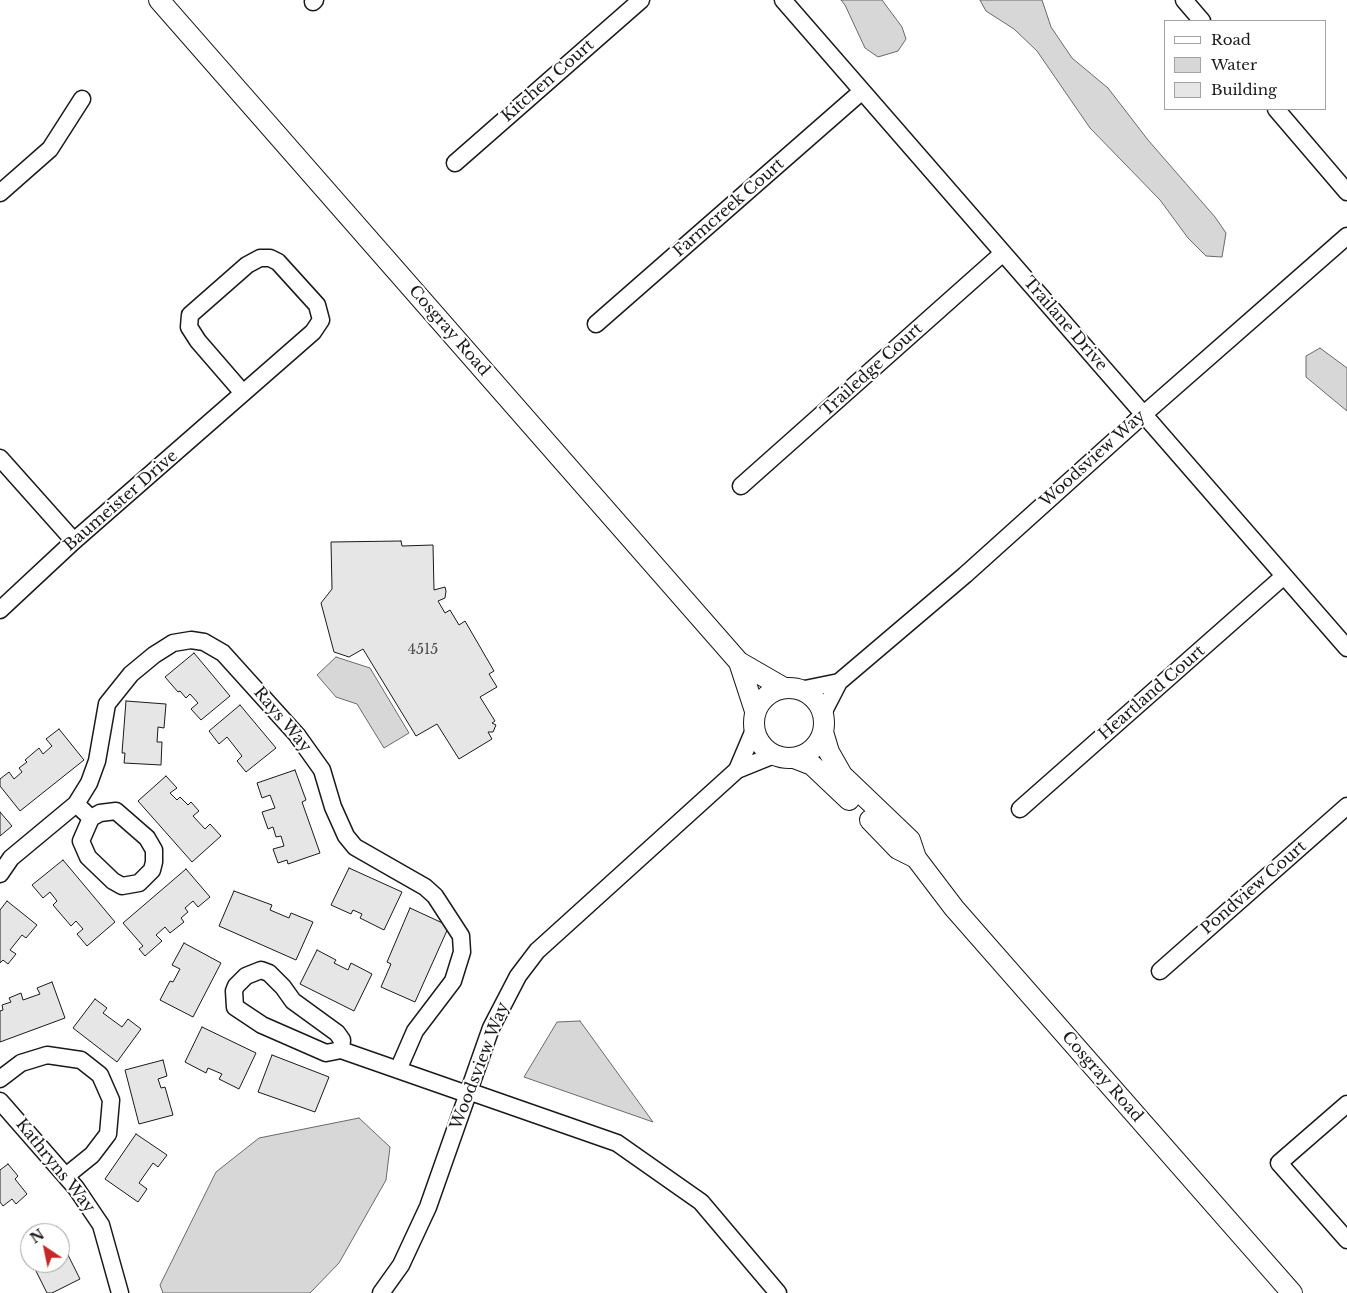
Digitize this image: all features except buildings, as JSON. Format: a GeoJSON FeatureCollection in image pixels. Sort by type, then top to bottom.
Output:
{"type":"FeatureCollection","features":[{"type":"Feature","properties":{"kind":"main road","name":"Cosgray Road"},"geometry":{"type":"LineString","coordinates":[[159,0],[739,662],[792,689]]}},
{"type":"Feature","properties":{"kind":"main road","name":"Cosgray Road"},"geometry":{"type":"LineString","coordinates":[[739,662],[755,721]]}},
{"type":"Feature","properties":{"kind":"main road"},"geometry":{"type":"LineString","coordinates":[[792,689],[814,698],[823,722],[815,747],[809,752],[794,758],[774,755],[764,749],[755,721],[766,696],[792,689]]}},
{"type":"Feature","properties":{"kind":"main road","name":"Cosgray Road"},"geometry":{"type":"LineString","coordinates":[[823,722],[829,752],[842,775],[910,840],[916,858],[954,908],[1292,1293]]}},
{"type":"Feature","properties":{"kind":"main road","name":"Cosgray Road"},"geometry":{"type":"LineString","coordinates":[[794,758],[812,765],[898,849],[916,858]]}},
{"type":"Feature","properties":{"kind":"street","name":"Kitchen Court"},"geometry":{"type":"LineString","coordinates":[[455,163],[641,0]]}},
{"type":"Feature","properties":{"kind":"street","name":"Trailane Drive"},"geometry":{"type":"LineString","coordinates":[[783,0],[861,92],[1347,648]]}},
{"type":"Feature","properties":{"kind":"street"},"geometry":{"type":"LineString","coordinates":[[1184,0],[1201,20]]}},
{"type":"Feature","properties":{"kind":"street","name":"Farmcreek Court"},"geometry":{"type":"LineString","coordinates":[[596,324],[861,92]]}},
{"type":"Feature","properties":{"kind":"street"},"geometry":{"type":"LineString","coordinates":[[0,192],[50,149],[82,99]]}},
{"type":"Feature","properties":{"kind":"street"},"geometry":{"type":"LineString","coordinates":[[1277,110],[1347,192]]}},
{"type":"Feature","properties":{"kind":"street","name":"Woodsview Way"},"geometry":{"type":"LineString","coordinates":[[823,722],[839,682],[965,575],[1144,414],[1347,236]]}},
{"type":"Feature","properties":{"kind":"street","name":"Trailedge Court"},"geometry":{"type":"LineString","coordinates":[[741,486],[1003,253]]}},
{"type":"Feature","properties":{"kind":"street","name":"Baumeister Drive"},"geometry":{"type":"LineString","coordinates":[[0,610],[74,541],[314,332],[321,320],[317,305],[278,262],[270,258],[260,258],[247,265],[190,315],[189,327],[198,341],[243,393]]}},
{"type":"Feature","properties":{"kind":"street"},"geometry":{"type":"LineString","coordinates":[[0,458],[74,541]]}},
{"type":"Feature","properties":{"kind":"street","name":"Heartland Court"},"geometry":{"type":"LineString","coordinates":[[1020,809],[1284,576]]}},
{"type":"Feature","properties":{"kind":"street","name":"Rays Way"},"geometry":{"type":"LineString","coordinates":[[0,874],[11,858],[76,804],[89,783],[97,761],[107,704],[131,674],[154,655],[173,643],[191,640],[204,642],[223,653],[297,735],[322,770],[333,807],[346,836],[355,847],[425,887],[440,904],[461,936],[462,952],[453,981],[416,1031],[398,1070]]}},
{"type":"Feature","properties":{"kind":"street","name":"Woodsview Way"},"geometry":{"type":"LineString","coordinates":[[792,689],[839,682]]}},
{"type":"Feature","properties":{"kind":"street","name":"Woodsview Way"},"geometry":{"type":"LineString","coordinates":[[737,770],[755,721]]}},
{"type":"Feature","properties":{"kind":"street","name":"Woodsview Way"},"geometry":{"type":"LineString","coordinates":[[382,1293],[401,1266],[428,1207],[491,1028],[518,976],[537,952],[737,770],[774,755]]}},
{"type":"Feature","properties":{"kind":"street"},"geometry":{"type":"LineString","coordinates":[[76,804],[91,818]]}},
{"type":"Feature","properties":{"kind":"street","name":"Pondview Court"},"geometry":{"type":"LineString","coordinates":[[1160,971],[1347,806]]}},
{"type":"Feature","properties":{"kind":"street"},"geometry":{"type":"LineString","coordinates":[[116,811],[147,838],[154,850],[154,862],[152,870],[139,884],[122,886],[113,881],[88,857],[81,840],[91,818],[100,812],[116,811]]}},
{"type":"Feature","properties":{"kind":"street"},"geometry":{"type":"LineString","coordinates":[[341,1050],[342,1040],[337,1033],[293,1001],[284,987],[269,973],[261,970],[246,976],[236,986],[233,1002],[242,1014],[326,1054],[341,1050],[618,1143],[701,1202],[778,1293]]}},
{"type":"Feature","properties":{"kind":"street"},"geometry":{"type":"LineString","coordinates":[[0,1079],[21,1063],[47,1055],[81,1060],[100,1076],[111,1100],[108,1134],[92,1155],[66,1176]]}},
{"type":"Feature","properties":{"kind":"street","name":"Kathryns Way"},"geometry":{"type":"LineString","coordinates":[[0,1101],[66,1176],[101,1225],[120,1293]]}},
{"type":"Feature","properties":{"kind":"street"},"geometry":{"type":"LineString","coordinates":[[1347,1104],[1279,1163],[1347,1240]]}},
{"type":"Feature","properties":{"kind":"water"},"geometry":{"type":"Polygon","coordinates":[[[841,0],[882,0],[902,27],[906,39],[898,51],[878,57],[865,48],[841,0]]]}},
{"type":"Feature","properties":{"kind":"water"},"geometry":{"type":"Polygon","coordinates":[[[980,0],[1042,0],[1051,27],[1072,58],[1108,88],[1148,140],[1215,217],[1226,233],[1222,257],[1206,256],[1188,238],[1160,200],[1090,128],[1037,51],[1014,29],[986,11],[980,0]]]}},
{"type":"Feature","properties":{"kind":"water"},"geometry":{"type":"Polygon","coordinates":[[[1320,348],[1347,368],[1347,411],[1306,377],[1306,356],[1320,348]]]}},
{"type":"Feature","properties":{"kind":"water"},"geometry":{"type":"Polygon","coordinates":[[[336,657],[370,668],[409,733],[384,748],[357,704],[336,697],[317,675],[336,657]]]}},
{"type":"Feature","properties":{"kind":"water"},"geometry":{"type":"Polygon","coordinates":[[[580,1021],[653,1122],[524,1077],[557,1022],[580,1021]]]}},
{"type":"Feature","properties":{"kind":"water"},"geometry":{"type":"Polygon","coordinates":[[[359,1118],[390,1147],[386,1180],[339,1263],[310,1293],[163,1293],[160,1285],[216,1172],[259,1138],[359,1118]]]}}]}
